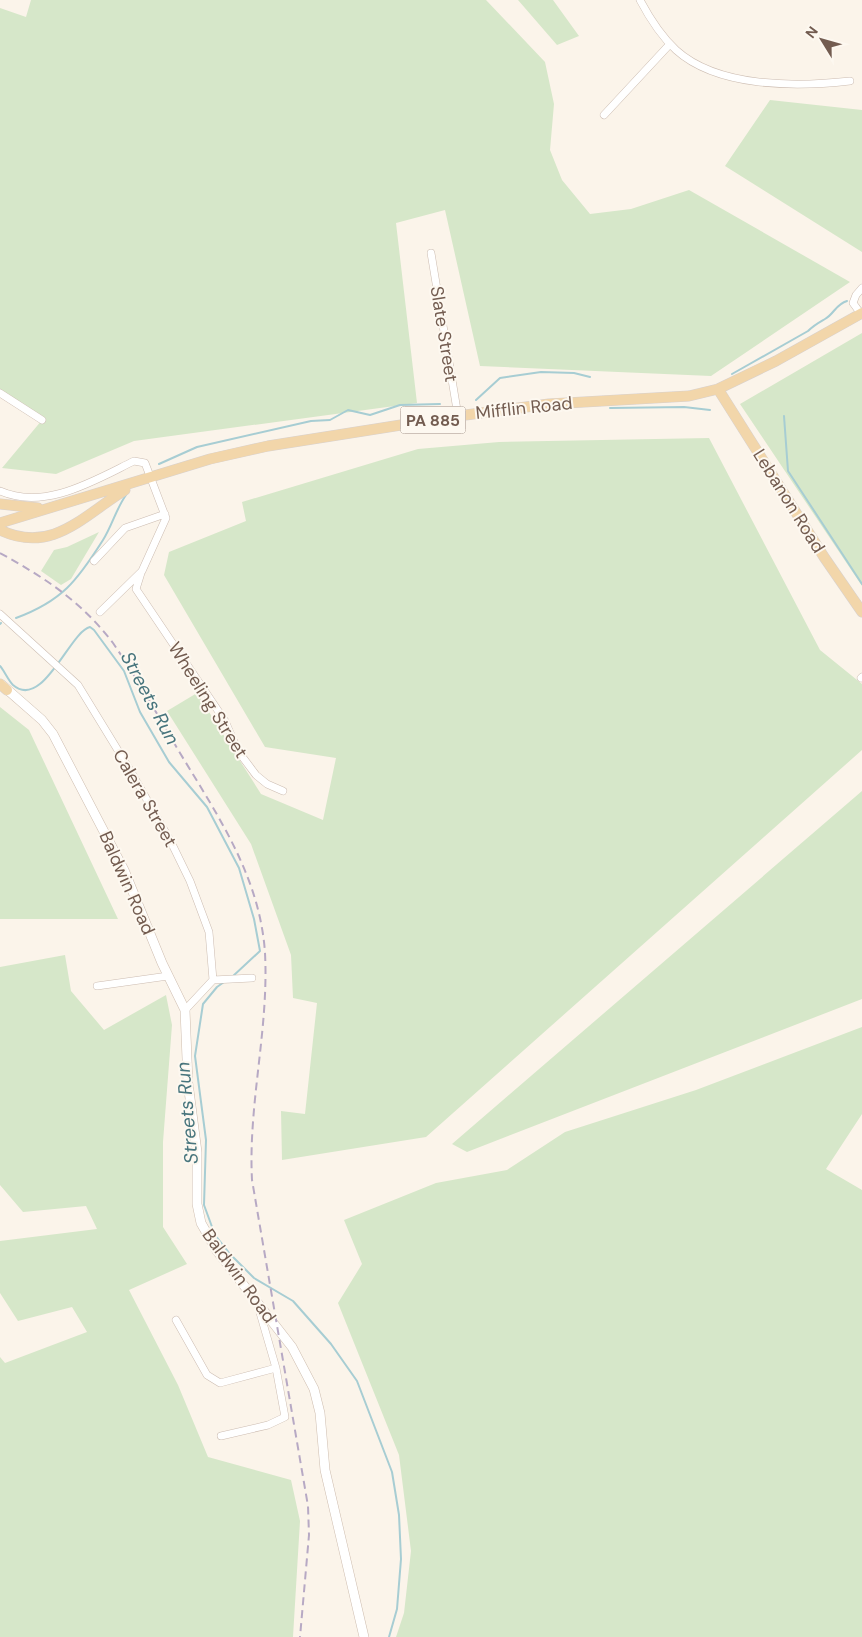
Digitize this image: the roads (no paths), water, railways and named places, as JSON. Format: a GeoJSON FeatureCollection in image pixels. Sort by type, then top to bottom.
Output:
{"type":"FeatureCollection","features":[{"type":"Feature","properties":{"kind":"main road","name":"Mifflin Road"},"geometry":{"type":"LineString","coordinates":[[0,523],[243,451],[458,416],[549,404],[689,396],[718,389],[776,361],[861,313]]}},
{"type":"Feature","properties":{"kind":"main road","name":"Lebanon Road"},"geometry":{"type":"LineString","coordinates":[[718,389],[824,557],[862,612]]}},
{"type":"Feature","properties":{"kind":"main road"},"geometry":{"type":"LineString","coordinates":[[0,530],[21,538],[48,537],[62,532],[112,498],[142,481]]}},
{"type":"Feature","properties":{"kind":"main road","name":"Mifflin Road"},"geometry":{"type":"LineString","coordinates":[[0,530],[116,489]]}},
{"type":"Feature","properties":{"kind":"main road"},"geometry":{"type":"LineString","coordinates":[[0,504],[36,508],[56,505]]}},
{"type":"Feature","properties":{"kind":"main road","name":"Baldwin Road"},"geometry":{"type":"LineString","coordinates":[[2,685],[42,720],[53,734],[124,870],[168,976],[186,1010],[188,1083],[197,1152],[197,1204],[201,1222],[212,1244],[292,1347],[314,1389],[320,1413],[325,1470],[364,1637]]}},
{"type":"Feature","properties":{"kind":"street"},"geometry":{"type":"LineString","coordinates":[[640,0],[656,28],[670,44],[677,51],[703,67],[739,78],[799,86],[850,81]]}},
{"type":"Feature","properties":{"kind":"street"},"geometry":{"type":"LineString","coordinates":[[604,115],[670,44]]}},
{"type":"Feature","properties":{"kind":"street","name":"Slate Street"},"geometry":{"type":"LineString","coordinates":[[431,253],[458,416]]}},
{"type":"Feature","properties":{"kind":"street"},"geometry":{"type":"LineString","coordinates":[[861,313],[853,304],[856,295],[862,288]]}},
{"type":"Feature","properties":{"kind":"street"},"geometry":{"type":"LineString","coordinates":[[0,393],[42,420]]}},
{"type":"Feature","properties":{"kind":"street"},"geometry":{"type":"LineString","coordinates":[[0,491],[17,496],[36,497],[53,495],[107,476],[134,461],[146,463],[166,518],[142,570],[100,612]]}},
{"type":"Feature","properties":{"kind":"street"},"geometry":{"type":"LineString","coordinates":[[94,561],[125,528],[166,514]]}},
{"type":"Feature","properties":{"kind":"street","name":"Wheeling Street"},"geometry":{"type":"LineString","coordinates":[[142,570],[136,589],[225,721],[238,751],[256,775],[267,784],[284,791]]}},
{"type":"Feature","properties":{"kind":"street","name":"Calera Street"},"geometry":{"type":"LineString","coordinates":[[0,614],[78,685],[172,842],[190,881],[209,932],[213,980]]}},
{"type":"Feature","properties":{"kind":"street"},"geometry":{"type":"LineString","coordinates":[[97,986],[168,976]]}},
{"type":"Feature","properties":{"kind":"street"},"geometry":{"type":"LineString","coordinates":[[186,1010],[213,980],[252,978]]}},
{"type":"Feature","properties":{"kind":"street"},"geometry":{"type":"LineString","coordinates":[[221,1436],[268,1425],[285,1418],[276,1368],[257,1303]]}},
{"type":"Feature","properties":{"kind":"street"},"geometry":{"type":"LineString","coordinates":[[176,1320],[207,1375],[214,1381],[220,1383],[276,1368]]}},
{"type":"Feature","properties":{"kind":"waterway"},"geometry":{"type":"LineString","coordinates":[[732,374],[808,331],[828,317],[840,304],[847,301]]}},
{"type":"Feature","properties":{"kind":"waterway"},"geometry":{"type":"LineString","coordinates":[[476,400],[500,378],[541,372],[574,373],[590,377]]}},
{"type":"Feature","properties":{"kind":"waterway"},"geometry":{"type":"LineString","coordinates":[[159,464],[197,447],[311,421],[330,420],[348,410],[370,415],[400,405],[440,404]]}},
{"type":"Feature","properties":{"kind":"waterway"},"geometry":{"type":"LineString","coordinates":[[610,408],[684,407],[710,410]]}},
{"type":"Feature","properties":{"kind":"waterway"},"geometry":{"type":"LineString","coordinates":[[784,416],[788,471],[862,584]]}},
{"type":"Feature","properties":{"kind":"waterway"},"geometry":{"type":"LineString","coordinates":[[16,618],[57,597],[76,578],[103,540],[126,495]]}},
{"type":"Feature","properties":{"kind":"waterway","name":"Streets Run"},"geometry":{"type":"LineString","coordinates":[[0,666],[13,685],[24,690],[35,687],[45,679],[82,632],[90,627],[94,630],[124,671],[140,712],[169,762],[207,807],[239,868],[254,919],[260,951],[232,977]]}},
{"type":"Feature","properties":{"kind":"waterway","name":"Streets Run"},"geometry":{"type":"LineString","coordinates":[[224,982],[217,987],[203,1004],[195,1056],[206,1140],[204,1205],[215,1235],[230,1254],[254,1278],[293,1301],[331,1344],[357,1381],[392,1472],[399,1515],[401,1559],[397,1609],[389,1637]]}},
{"type":"Feature","properties":{"kind":"railway"},"geometry":{"type":"LineString","coordinates":[[0,553],[47,581],[75,603],[101,628],[113,643],[209,800],[235,848],[255,899],[265,953],[265,981],[253,1123],[252,1180],[308,1506],[309,1535],[300,1637]]}}]}
